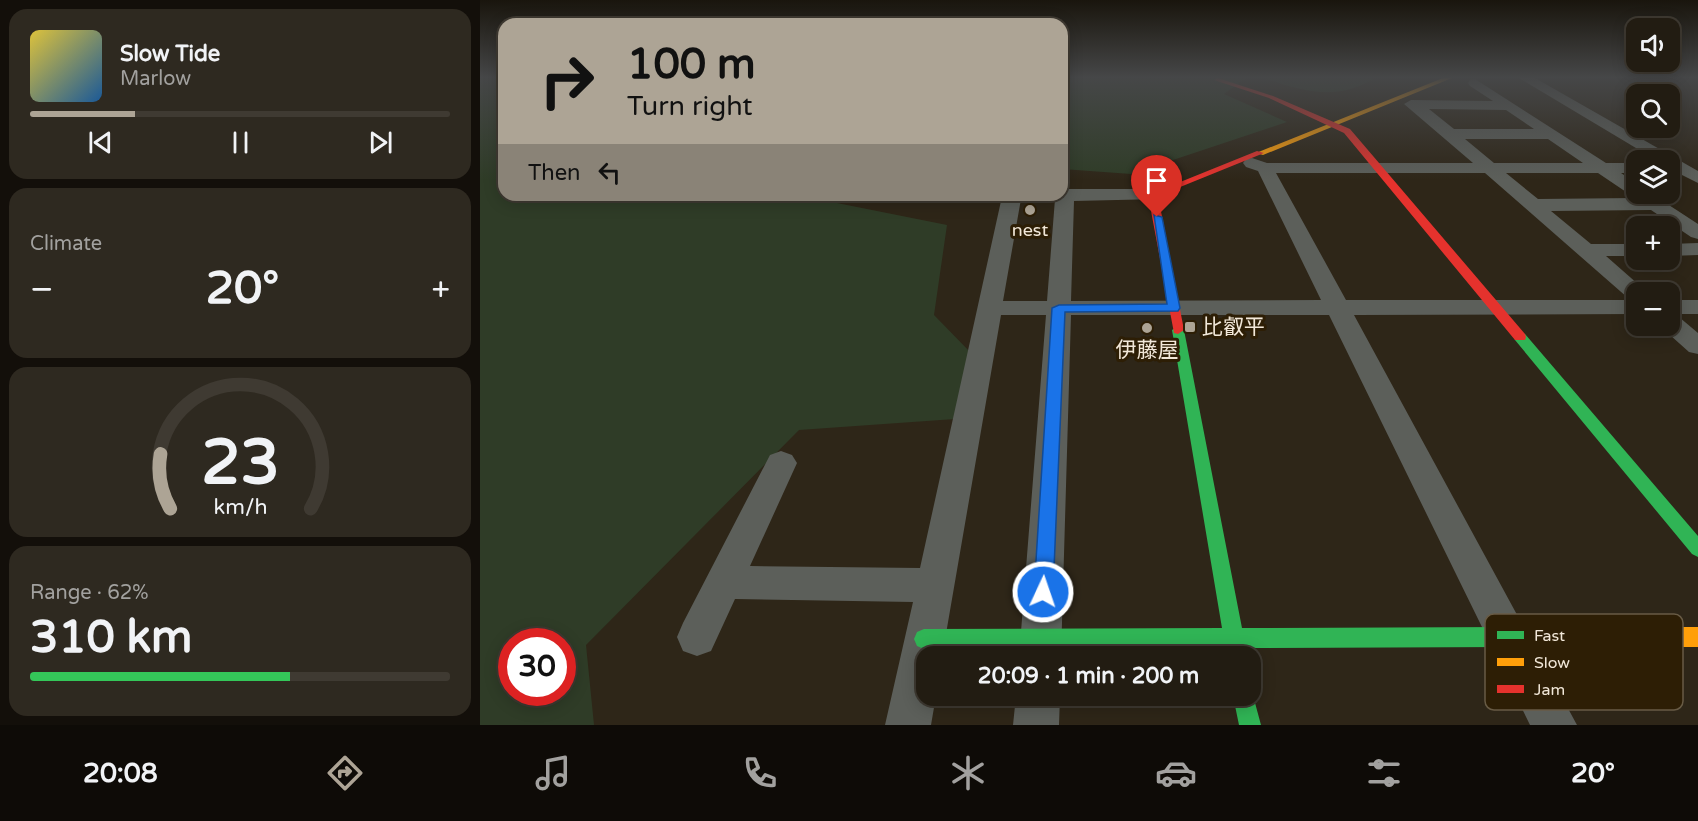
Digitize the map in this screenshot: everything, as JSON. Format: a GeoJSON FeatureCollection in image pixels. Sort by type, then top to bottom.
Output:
{"type":"FeatureCollection","features":[{"type":"Feature","properties":{"kind":"street"},"geometry":{"type":"LineString","coordinates":[[1305,112],[1347,131],[1698,549]]}},
{"type":"Feature","properties":{"kind":"street"},"geometry":{"type":"LineString","coordinates":[[1068,195],[1153,195],[1254,164],[1335,124],[1365,112]]}},
{"type":"Feature","properties":{"kind":"street"},"geometry":{"type":"LineString","coordinates":[[1424,112],[1626,284]]}},
{"type":"Feature","properties":{"kind":"street"},"geometry":{"type":"LineString","coordinates":[[1518,112],[1626,184]]}},
{"type":"Feature","properties":{"kind":"street"},"geometry":{"type":"LineString","coordinates":[[1583,112],[1648,150]]}},
{"type":"Feature","properties":{"kind":"street"},"geometry":{"type":"LineString","coordinates":[[1450,134],[1550,134]]}},
{"type":"Feature","properties":{"kind":"street"},"geometry":{"type":"LineString","coordinates":[[1254,164],[1377,168],[1626,168]]}},
{"type":"Feature","properties":{"kind":"street"},"geometry":{"type":"LineString","coordinates":[[1254,164],[1338,308],[1497,614]]}},
{"type":"Feature","properties":{"kind":"street"},"geometry":{"type":"LineString","coordinates":[[1680,165],[1698,168]]}},
{"type":"Feature","properties":{"kind":"street"},"geometry":{"type":"LineString","coordinates":[[1680,168],[1698,178]]}},
{"type":"Feature","properties":{"kind":"street"},"geometry":{"type":"LineString","coordinates":[[1153,195],[1235,646]]}},
{"type":"Feature","properties":{"kind":"street"},"geometry":{"type":"LineString","coordinates":[[1533,205],[1626,197]]}},
{"type":"Feature","properties":{"kind":"street"},"geometry":{"type":"LineString","coordinates":[[908,725],[1010,201]]}},
{"type":"Feature","properties":{"kind":"street"},"geometry":{"type":"LineString","coordinates":[[1040,646],[1063,201]]}},
{"type":"Feature","properties":{"kind":"street"},"geometry":{"type":"LineString","coordinates":[[1656,204],[1698,233]]}},
{"type":"Feature","properties":{"kind":"street"},"geometry":{"type":"LineString","coordinates":[[1680,250],[1698,249]]}},
{"type":"Feature","properties":{"kind":"street"},"geometry":{"type":"LineString","coordinates":[[1586,250],[1626,250]]}},
{"type":"Feature","properties":{"kind":"street"},"geometry":{"type":"LineString","coordinates":[[1680,308],[1698,307]]}},
{"type":"Feature","properties":{"kind":"street"},"geometry":{"type":"LineString","coordinates":[[989,308],[1626,308]]}},
{"type":"Feature","properties":{"kind":"street"},"geometry":{"type":"LineString","coordinates":[[1680,331],[1698,346]]}},
{"type":"Feature","properties":{"kind":"street"},"geometry":{"type":"LineString","coordinates":[[697,637],[781,463]]}},
{"type":"Feature","properties":{"kind":"street"},"geometry":{"type":"LineString","coordinates":[[724,582],[935,585]]}},
{"type":"Feature","properties":{"kind":"street"},"geometry":{"type":"LineString","coordinates":[[1079,646],[1234,638],[1485,638]]}},
{"type":"Feature","properties":{"kind":"street"},"geometry":{"type":"LineString","coordinates":[[924,639],[1014,646]]}},
{"type":"Feature","properties":{"kind":"street"},"geometry":{"type":"LineString","coordinates":[[1036,725],[1037,706]]}},
{"type":"Feature","properties":{"kind":"street"},"geometry":{"type":"LineString","coordinates":[[1246,706],[1250,725]]}},
{"type":"Feature","properties":{"kind":"street"},"geometry":{"type":"LineString","coordinates":[[1546,710],[1554,725]]}},
{"type":"Feature","properties":{"kind":"green space"},"geometry":{"type":"Polygon","coordinates":[[[480,112],[498,112],[498,201],[827,201],[947,225],[934,315],[972,354],[955,419],[799,430],[586,645],[594,725],[480,725],[480,112]]]}},
{"type":"Feature","properties":{"kind":"green space"},"geometry":{"type":"Polygon","coordinates":[[[1068,112],[1264,112],[1287,122],[1131,174],[1068,169],[1068,112]]]}},
{"type":"Feature","properties":{"kind":"traffic: fast"},"geometry":{"type":"LineString","coordinates":[[1178,330],[1235,646]]}},
{"type":"Feature","properties":{"kind":"traffic: fast"},"geometry":{"type":"LineString","coordinates":[[1520,337],[1698,549]]}},
{"type":"Feature","properties":{"kind":"traffic: fast"},"geometry":{"type":"LineString","coordinates":[[924,639],[1485,637]]}},
{"type":"Feature","properties":{"kind":"traffic: fast"},"geometry":{"type":"LineString","coordinates":[[1246,706],[1250,725]]}},
{"type":"Feature","properties":{"kind":"traffic: slow"},"geometry":{"type":"LineString","coordinates":[[1260,153],[1364,112]]}},
{"type":"Feature","properties":{"kind":"traffic: slow"},"geometry":{"type":"LineString","coordinates":[[1683,637],[1698,637]]}},
{"type":"Feature","properties":{"kind":"traffic: jam"},"geometry":{"type":"LineString","coordinates":[[1304,112],[1347,131],[1520,337]]}},
{"type":"Feature","properties":{"kind":"traffic: jam"},"geometry":{"type":"LineString","coordinates":[[1178,330],[1153,195],[1260,153]]}},
{"type":"Feature","properties":{"kind":"place","name":"nest"},"geometry":{"type":"Point","coordinates":[1030,210]}},
{"type":"Feature","properties":{"kind":"place","name":"比叡平"},"geometry":{"type":"Point","coordinates":[1190,327]}},
{"type":"Feature","properties":{"kind":"place","name":"伊藤屋"},"geometry":{"type":"Point","coordinates":[1147,328]}},
{"type":"Feature","properties":{"kind":"route"},"geometry":{"type":"LineString","coordinates":[[1043,592],[1059,308],[1174,308],[1157,217]]}}]}
